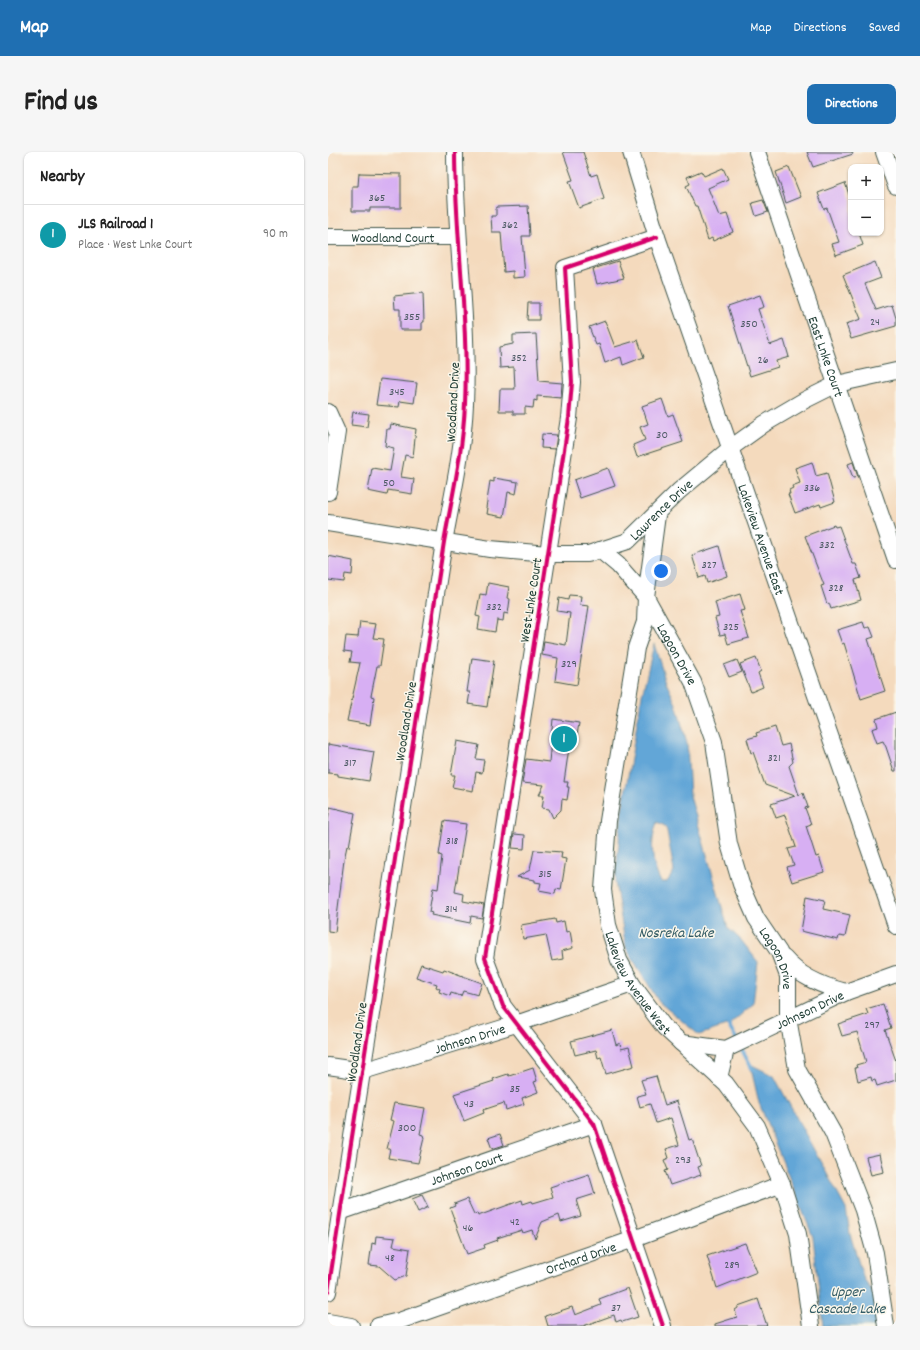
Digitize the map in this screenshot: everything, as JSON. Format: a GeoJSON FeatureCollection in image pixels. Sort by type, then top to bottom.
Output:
{"type":"FeatureCollection","features":[{"type":"Feature","properties":{"kind":"street","name":"Woodland Drive"},"geometry":{"type":"LineString","coordinates":[[328,1292],[444,542],[460,453],[465,405],[465,340],[458,237],[455,152]]}},
{"type":"Feature","properties":{"kind":"street","name":"Lakeview Avenue East"},"geometry":{"type":"LineString","coordinates":[[631,152],[657,237],[732,448],[799,647],[896,926]]}},
{"type":"Feature","properties":{"kind":"street","name":"East Lnke Court"},"geometry":{"type":"LineString","coordinates":[[758,152],[896,560]]}},
{"type":"Feature","properties":{"kind":"street"},"geometry":{"type":"LineString","coordinates":[[884,152],[896,186]]}},
{"type":"Feature","properties":{"kind":"street","name":"Woodland Court"},"geometry":{"type":"LineString","coordinates":[[328,237],[458,237]]}},
{"type":"Feature","properties":{"kind":"street","name":"West Lnke Court"},"geometry":{"type":"LineString","coordinates":[[634,1239],[594,1124],[503,1006],[485,958],[569,418],[572,382],[565,268],[657,237]]}},
{"type":"Feature","properties":{"kind":"street","name":"Lawrence Drive"},"geometry":{"type":"LineString","coordinates":[[328,523],[444,542],[548,554],[588,554],[628,540],[657,515],[679,491],[764,424],[836,384],[896,371]]}},
{"type":"Feature","properties":{"kind":"street"},"geometry":{"type":"LineString","coordinates":[[328,412],[337,432],[328,492]]}},
{"type":"Feature","properties":{"kind":"street"},"geometry":{"type":"LineString","coordinates":[[646,597],[657,515]]}},
{"type":"Feature","properties":{"kind":"street","name":"Lagoon Drive"},"geometry":{"type":"LineString","coordinates":[[600,550],[618,566],[646,597],[693,682],[714,742],[729,844],[741,884],[756,918],[780,952],[788,976],[788,1018],[797,1069],[833,1133],[863,1210],[875,1253],[886,1326]]}},
{"type":"Feature","properties":{"kind":"street","name":"Lakeview Avenue West"},"geometry":{"type":"LineString","coordinates":[[646,597],[645,622],[636,648],[608,821],[603,890],[608,925],[619,960],[632,984],[664,1027],[719,1078],[739,1100],[757,1126],[782,1184],[798,1234],[811,1326]]}},
{"type":"Feature","properties":{"kind":"street"},"geometry":{"type":"LineString","coordinates":[[780,952],[792,968],[800,974],[826,986],[846,992]]}},
{"type":"Feature","properties":{"kind":"street","name":"Johnson Drive"},"geometry":{"type":"LineString","coordinates":[[726,1049],[788,1018],[846,992],[896,974]]}},
{"type":"Feature","properties":{"kind":"street","name":"Johnson Drive"},"geometry":{"type":"LineString","coordinates":[[328,1066],[363,1072],[516,1024],[632,984]]}},
{"type":"Feature","properties":{"kind":"street"},"geometry":{"type":"LineString","coordinates":[[681,1043],[726,1049],[719,1078]]}},
{"type":"Feature","properties":{"kind":"street","name":"Johnson Court"},"geometry":{"type":"LineString","coordinates":[[340,1212],[594,1124]]}},
{"type":"Feature","properties":{"kind":"street","name":"Orchard Drive"},"geometry":{"type":"LineString","coordinates":[[378,1326],[399,1321],[634,1239],[782,1184]]}},
{"type":"Feature","properties":{"kind":"street"},"geometry":{"type":"LineString","coordinates":[[634,1239],[663,1326]]}},
{"type":"Feature","properties":{"kind":"street"},"geometry":{"type":"LineString","coordinates":[[328,1322],[351,1326]]}},
{"type":"Feature","properties":{"kind":"water","name":"Nosreka Lake"},"geometry":{"type":"Polygon","coordinates":[[[654,644],[666,682],[676,704],[687,743],[690,796],[728,928],[741,940],[758,962],[753,1004],[729,1025],[699,1035],[659,1002],[626,948],[615,882],[622,811],[642,695],[654,644]],[[657,822],[653,837],[653,860],[661,882],[667,882],[674,871],[665,826],[657,822]]]}},
{"type":"Feature","properties":{"kind":"water","name":"Upper Cascade Lake"},"geometry":{"type":"Polygon","coordinates":[[[750,1064],[774,1076],[846,1209],[850,1234],[863,1277],[875,1297],[881,1326],[823,1326],[813,1237],[759,1103],[750,1064]]]}},
{"type":"Feature","properties":{"kind":"building"},"geometry":{"type":"Polygon","coordinates":[[[563,152],[583,152],[591,176],[597,174],[604,199],[579,208],[569,181],[573,180],[563,152]]]}},
{"type":"Feature","properties":{"kind":"building"},"geometry":{"type":"Polygon","coordinates":[[[807,152],[852,152],[853,154],[813,167],[807,152]]]}},
{"type":"Feature","properties":{"kind":"building"},"geometry":{"type":"Polygon","coordinates":[[[789,167],[801,197],[786,203],[776,172],[789,167]]]}},
{"type":"Feature","properties":{"kind":"building"},"geometry":{"type":"Polygon","coordinates":[[[723,168],[728,179],[708,188],[719,216],[727,214],[733,232],[713,241],[712,238],[708,240],[697,206],[695,206],[686,186],[690,184],[687,177],[701,171],[704,176],[723,168]]]}},
{"type":"Feature","properties":{"kind":"building"},"geometry":{"type":"Polygon","coordinates":[[[359,173],[401,174],[401,208],[370,208],[370,211],[352,211],[352,186],[358,186],[359,173]]]}},
{"type":"Feature","properties":{"kind":"building"},"geometry":{"type":"Polygon","coordinates":[[[845,183],[848,192],[848,236],[860,236],[863,245],[836,255],[832,244],[839,242],[827,208],[824,209],[818,193],[845,183]]]}},
{"type":"Feature","properties":{"kind":"building"},"geometry":{"type":"Polygon","coordinates":[[[763,200],[768,212],[756,216],[752,203],[763,200]]]}},
{"type":"Feature","properties":{"kind":"building"},"geometry":{"type":"Polygon","coordinates":[[[528,206],[530,236],[522,236],[525,277],[513,278],[513,271],[504,272],[501,232],[492,232],[491,216],[496,216],[496,207],[528,206]]]}},
{"type":"Feature","properties":{"kind":"building"},"geometry":{"type":"Polygon","coordinates":[[[618,261],[624,278],[597,284],[593,269],[618,261]]]}},
{"type":"Feature","properties":{"kind":"building"},"geometry":{"type":"Polygon","coordinates":[[[875,262],[881,278],[865,284],[876,310],[892,305],[896,318],[896,326],[851,339],[846,324],[861,319],[843,275],[875,262]]]}},
{"type":"Feature","properties":{"kind":"building"},"geometry":{"type":"Polygon","coordinates":[[[423,293],[424,322],[422,322],[422,330],[400,330],[400,309],[395,309],[394,296],[423,293]]]}},
{"type":"Feature","properties":{"kind":"building"},"geometry":{"type":"Polygon","coordinates":[[[760,295],[764,307],[758,309],[770,345],[784,340],[789,357],[776,361],[778,367],[750,376],[728,306],[760,295]]]}},
{"type":"Feature","properties":{"kind":"building"},"geometry":{"type":"Polygon","coordinates":[[[528,303],[539,303],[539,320],[527,320],[528,303]]]}},
{"type":"Feature","properties":{"kind":"building"},"geometry":{"type":"Polygon","coordinates":[[[605,321],[615,347],[638,340],[644,357],[623,365],[621,357],[605,363],[599,344],[596,345],[589,327],[605,321]]]}},
{"type":"Feature","properties":{"kind":"building"},"geometry":{"type":"Polygon","coordinates":[[[536,334],[539,381],[562,383],[561,398],[537,396],[537,401],[534,400],[533,408],[525,407],[525,414],[513,414],[513,411],[499,411],[500,389],[515,389],[514,367],[500,368],[499,347],[513,344],[513,335],[536,334]]]}},
{"type":"Feature","properties":{"kind":"building"},"geometry":{"type":"Polygon","coordinates":[[[380,379],[417,383],[414,403],[400,401],[399,407],[376,405],[380,379]]]}},
{"type":"Feature","properties":{"kind":"building"},"geometry":{"type":"Polygon","coordinates":[[[662,399],[668,416],[673,414],[683,442],[637,457],[633,445],[645,440],[640,427],[648,424],[642,406],[662,399]]]}},
{"type":"Feature","properties":{"kind":"building"},"geometry":{"type":"Polygon","coordinates":[[[353,412],[369,414],[367,427],[351,425],[353,412]]]}},
{"type":"Feature","properties":{"kind":"building"},"geometry":{"type":"Polygon","coordinates":[[[391,424],[416,429],[413,457],[405,455],[401,477],[414,479],[412,494],[388,490],[387,495],[368,491],[372,468],[390,471],[394,448],[385,446],[387,429],[390,429],[391,424]]]}},
{"type":"Feature","properties":{"kind":"building"},"geometry":{"type":"Polygon","coordinates":[[[542,434],[557,435],[555,449],[541,448],[542,434]]]}},
{"type":"Feature","properties":{"kind":"building"},"geometry":{"type":"Polygon","coordinates":[[[812,462],[816,476],[827,473],[835,502],[821,507],[820,504],[795,513],[788,494],[790,494],[789,490],[793,488],[792,486],[800,483],[795,468],[812,462]]]}},
{"type":"Feature","properties":{"kind":"building"},"geometry":{"type":"Polygon","coordinates":[[[853,462],[858,477],[853,478],[848,464],[853,462]]]}},
{"type":"Feature","properties":{"kind":"building"},"geometry":{"type":"Polygon","coordinates":[[[608,468],[615,486],[580,498],[574,480],[608,468]]]}},
{"type":"Feature","properties":{"kind":"building"},"geometry":{"type":"Polygon","coordinates":[[[494,478],[518,482],[516,494],[508,492],[504,517],[487,514],[488,508],[486,508],[490,481],[494,482],[494,478]]]}},
{"type":"Feature","properties":{"kind":"building"},"geometry":{"type":"Polygon","coordinates":[[[834,525],[835,527],[839,526],[853,564],[856,564],[861,578],[855,580],[861,600],[831,609],[829,603],[827,604],[821,586],[824,585],[805,536],[834,525]]]}},
{"type":"Feature","properties":{"kind":"building"},"geometry":{"type":"Polygon","coordinates":[[[719,546],[727,576],[707,583],[705,576],[699,578],[692,555],[719,546]]]}},
{"type":"Feature","properties":{"kind":"building"},"geometry":{"type":"Polygon","coordinates":[[[328,556],[353,561],[352,575],[345,574],[344,582],[328,580],[328,556]]]}},
{"type":"Feature","properties":{"kind":"building"},"geometry":{"type":"Polygon","coordinates":[[[488,583],[509,587],[507,598],[510,599],[508,614],[504,613],[503,621],[497,620],[495,632],[478,629],[480,617],[476,616],[480,594],[486,595],[488,583]]]}},
{"type":"Feature","properties":{"kind":"building"},"geometry":{"type":"Polygon","coordinates":[[[740,594],[745,610],[740,611],[749,638],[728,644],[725,634],[720,635],[715,618],[719,617],[715,602],[740,594]]]}},
{"type":"Feature","properties":{"kind":"building"},"geometry":{"type":"Polygon","coordinates":[[[569,595],[581,596],[580,605],[589,606],[577,685],[555,681],[558,658],[542,655],[544,641],[566,645],[570,613],[557,611],[559,598],[568,600],[569,595]]]}},
{"type":"Feature","properties":{"kind":"building"},"geometry":{"type":"Polygon","coordinates":[[[360,622],[376,624],[373,638],[384,639],[380,666],[377,666],[371,696],[374,697],[370,725],[347,721],[360,663],[350,662],[352,652],[344,651],[346,636],[358,637],[360,622]]]}},
{"type":"Feature","properties":{"kind":"building"},"geometry":{"type":"Polygon","coordinates":[[[863,622],[865,628],[870,627],[874,637],[868,639],[885,691],[861,699],[844,643],[842,644],[837,630],[863,622]]]}},
{"type":"Feature","properties":{"kind":"building"},"geometry":{"type":"Polygon","coordinates":[[[472,658],[494,661],[487,707],[468,704],[470,692],[467,692],[472,658]]]}},
{"type":"Feature","properties":{"kind":"building"},"geometry":{"type":"Polygon","coordinates":[[[756,658],[761,671],[758,673],[763,687],[751,692],[740,664],[756,658]]]}},
{"type":"Feature","properties":{"kind":"building"},"geometry":{"type":"Polygon","coordinates":[[[737,660],[742,672],[729,677],[724,665],[737,660]]]}},
{"type":"Feature","properties":{"kind":"building"},"geometry":{"type":"Polygon","coordinates":[[[896,712],[896,771],[894,771],[883,741],[877,743],[872,729],[878,727],[876,719],[896,712]]]}},
{"type":"Feature","properties":{"kind":"building"},"geometry":{"type":"Polygon","coordinates":[[[553,719],[579,723],[576,742],[570,741],[564,782],[568,782],[567,787],[569,787],[567,800],[562,799],[561,810],[553,818],[549,809],[542,808],[544,795],[539,795],[544,785],[522,783],[526,759],[549,762],[553,719]]]}},
{"type":"Feature","properties":{"kind":"building"},"geometry":{"type":"Polygon","coordinates":[[[775,727],[781,746],[789,744],[793,762],[789,766],[799,795],[803,793],[808,807],[805,808],[811,824],[806,826],[816,857],[819,856],[824,872],[792,882],[787,867],[794,865],[788,849],[796,847],[785,815],[776,818],[771,804],[795,796],[765,785],[753,752],[751,753],[747,739],[757,736],[756,733],[775,727]]]}},
{"type":"Feature","properties":{"kind":"building"},"geometry":{"type":"Polygon","coordinates":[[[457,741],[479,745],[476,759],[484,760],[482,773],[476,772],[473,791],[452,787],[455,775],[451,775],[457,741]]]}},
{"type":"Feature","properties":{"kind":"building"},"geometry":{"type":"Polygon","coordinates":[[[328,744],[374,752],[369,781],[328,773],[328,744]]]}},
{"type":"Feature","properties":{"kind":"building"},"geometry":{"type":"Polygon","coordinates":[[[330,807],[355,813],[349,847],[347,846],[344,860],[335,932],[328,931],[328,820],[330,807]]]}},
{"type":"Feature","properties":{"kind":"building"},"geometry":{"type":"Polygon","coordinates":[[[444,821],[466,824],[455,892],[464,894],[463,901],[484,905],[482,918],[471,916],[470,923],[431,915],[432,913],[429,912],[433,888],[438,889],[442,856],[439,855],[444,821]]]}},
{"type":"Feature","properties":{"kind":"building"},"geometry":{"type":"Polygon","coordinates":[[[514,834],[525,835],[524,849],[512,848],[514,834]]]}},
{"type":"Feature","properties":{"kind":"building"},"geometry":{"type":"Polygon","coordinates":[[[534,850],[562,852],[561,858],[566,859],[561,890],[556,889],[555,894],[539,891],[541,883],[535,882],[535,880],[517,877],[530,870],[534,850]]]}},
{"type":"Feature","properties":{"kind":"building"},"geometry":{"type":"Polygon","coordinates":[[[807,896],[825,900],[823,909],[850,915],[845,937],[839,936],[838,940],[801,931],[807,896]]]}},
{"type":"Feature","properties":{"kind":"building"},"geometry":{"type":"Polygon","coordinates":[[[555,919],[556,923],[564,921],[566,932],[570,931],[573,948],[562,951],[563,959],[552,961],[546,935],[523,939],[521,925],[555,919]]]}},
{"type":"Feature","properties":{"kind":"building"},"geometry":{"type":"Polygon","coordinates":[[[421,964],[443,971],[444,969],[482,983],[478,995],[463,991],[461,996],[451,993],[450,996],[439,992],[440,989],[436,987],[437,984],[416,977],[421,964]]]}},
{"type":"Feature","properties":{"kind":"building"},"geometry":{"type":"Polygon","coordinates":[[[883,1004],[891,1028],[885,1030],[896,1061],[896,1080],[877,1086],[875,1080],[872,1081],[871,1077],[858,1081],[855,1068],[857,1068],[856,1065],[866,1062],[857,1032],[842,1036],[838,1024],[868,1014],[866,1009],[883,1004]]]}},
{"type":"Feature","properties":{"kind":"building"},"geometry":{"type":"Polygon","coordinates":[[[612,1030],[616,1045],[620,1043],[621,1049],[629,1047],[634,1066],[606,1074],[601,1057],[598,1058],[596,1050],[575,1055],[571,1041],[612,1030]]]}},
{"type":"Feature","properties":{"kind":"building"},"geometry":{"type":"Polygon","coordinates":[[[533,1068],[537,1081],[534,1082],[538,1092],[522,1098],[524,1104],[506,1110],[504,1103],[483,1110],[484,1113],[464,1121],[454,1094],[494,1081],[493,1079],[508,1074],[509,1076],[533,1068]]]}},
{"type":"Feature","properties":{"kind":"building"},"geometry":{"type":"Polygon","coordinates":[[[656,1076],[665,1105],[677,1101],[689,1140],[692,1139],[701,1166],[698,1167],[701,1175],[670,1185],[665,1171],[668,1170],[664,1160],[669,1158],[666,1149],[679,1145],[671,1118],[656,1123],[650,1104],[640,1107],[637,1096],[646,1094],[641,1080],[656,1076]]]}},
{"type":"Feature","properties":{"kind":"building"},"geometry":{"type":"Polygon","coordinates":[[[394,1103],[425,1108],[420,1134],[423,1135],[424,1138],[418,1163],[388,1158],[390,1149],[387,1149],[394,1121],[390,1120],[394,1103]]]}},
{"type":"Feature","properties":{"kind":"building"},"geometry":{"type":"Polygon","coordinates":[[[500,1134],[504,1145],[492,1149],[488,1138],[500,1134]]]}},
{"type":"Feature","properties":{"kind":"building"},"geometry":{"type":"Polygon","coordinates":[[[880,1154],[884,1172],[871,1175],[866,1157],[880,1154]]]}},
{"type":"Feature","properties":{"kind":"building"},"geometry":{"type":"Polygon","coordinates":[[[589,1174],[595,1194],[576,1200],[581,1216],[561,1222],[559,1215],[542,1222],[535,1239],[532,1230],[523,1233],[522,1230],[497,1238],[498,1240],[484,1245],[485,1248],[467,1254],[450,1208],[455,1206],[454,1204],[467,1199],[474,1214],[477,1213],[478,1216],[522,1200],[523,1204],[532,1201],[533,1203],[553,1197],[550,1187],[589,1174]]]}},
{"type":"Feature","properties":{"kind":"building"},"geometry":{"type":"Polygon","coordinates":[[[422,1195],[428,1207],[418,1212],[412,1199],[422,1195]]]}},
{"type":"Feature","properties":{"kind":"building"},"geometry":{"type":"Polygon","coordinates":[[[376,1236],[395,1238],[393,1246],[410,1249],[406,1276],[395,1280],[379,1266],[369,1265],[372,1243],[375,1244],[376,1236]]]}},
{"type":"Feature","properties":{"kind":"building"},"geometry":{"type":"Polygon","coordinates":[[[745,1243],[757,1272],[717,1288],[707,1256],[745,1243]]]}},
{"type":"Feature","properties":{"kind":"building"},"geometry":{"type":"Polygon","coordinates":[[[628,1288],[638,1317],[622,1322],[621,1320],[616,1322],[614,1315],[583,1326],[548,1326],[545,1316],[572,1307],[575,1315],[601,1305],[599,1299],[628,1288]]]}},
{"type":"Feature","properties":{"kind":"building"},"geometry":{"type":"Polygon","coordinates":[[[758,1299],[767,1326],[715,1326],[715,1324],[737,1317],[735,1310],[738,1306],[758,1299]]]}},
{"type":"Feature","properties":{"kind":"waterway"},"geometry":{"type":"LineString","coordinates":[[726,1021],[737,1040]]}},
{"type":"Feature","properties":{"kind":"waterway"},"geometry":{"type":"LineString","coordinates":[[740,1046],[752,1068]]}},
{"type":"Feature","properties":{"kind":"cycle path"},"geometry":{"type":"LineString","coordinates":[[328,1292],[444,542],[457,474],[464,422],[466,372],[464,310],[457,215],[455,152]]}},
{"type":"Feature","properties":{"kind":"cycle path"},"geometry":{"type":"LineString","coordinates":[[657,237],[565,268],[572,382],[569,418],[485,958],[503,1006],[594,1124],[663,1326]]}},
{"type":"Feature","properties":{"kind":"place","name":"JLS Railroad 1"},"geometry":{"type":"Point","coordinates":[564,739]}}]}
